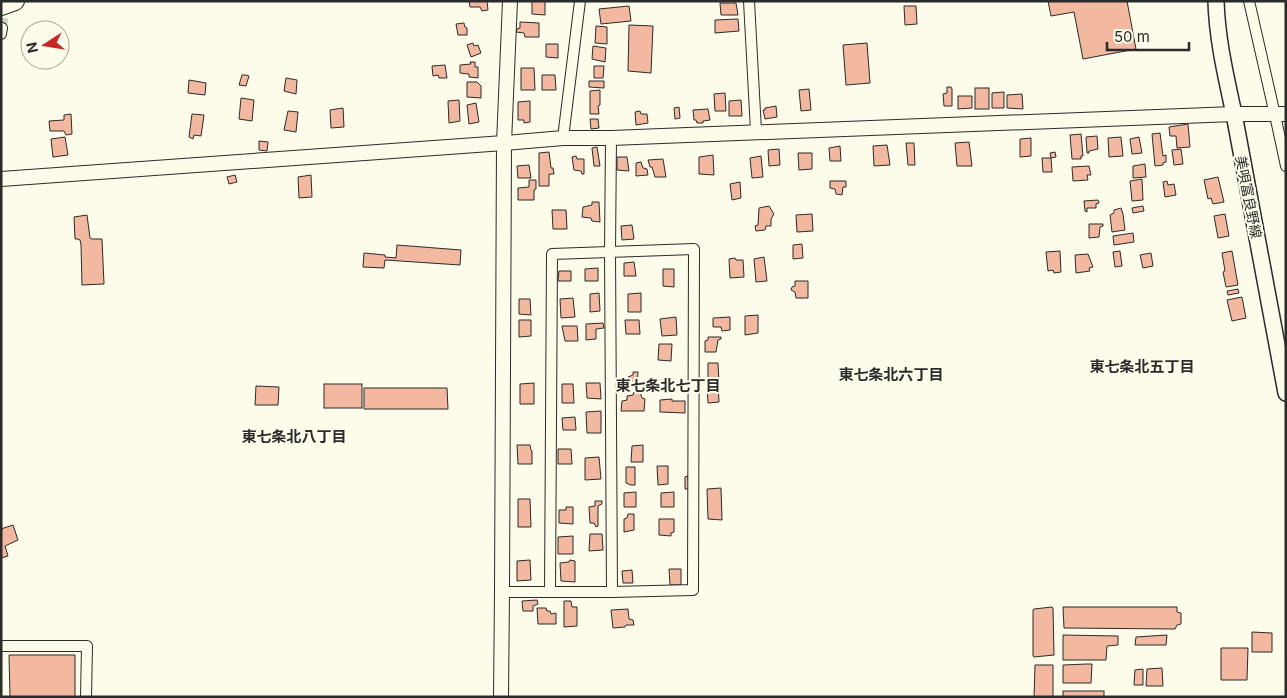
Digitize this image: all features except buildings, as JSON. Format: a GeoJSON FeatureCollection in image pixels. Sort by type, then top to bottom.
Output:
{"type":"FeatureCollection","features":[{"type":"Feature","properties":{"kind":"highway"},"geometry":{"type":"LineString","coordinates":[[1,6],[15,1]]}},
{"type":"Feature","properties":{"kind":"main road","name":"美唄富良野線"},"geometry":{"type":"LineString","coordinates":[[1216,1],[1226,80],[1286,393]]}},
{"type":"Feature","properties":{"kind":"street"},"geometry":{"type":"LineString","coordinates":[[501,697],[504,144],[510,1]]}},
{"type":"Feature","properties":{"kind":"street"},"geometry":{"type":"LineString","coordinates":[[563,138],[580,1]]}},
{"type":"Feature","properties":{"kind":"street"},"geometry":{"type":"LineString","coordinates":[[749,1],[756,132]]}},
{"type":"Feature","properties":{"kind":"street"},"geometry":{"type":"LineString","coordinates":[[1250,1],[1281,114],[1286,166]]}},
{"type":"Feature","properties":{"kind":"street"},"geometry":{"type":"LineString","coordinates":[[1,179],[504,144],[563,138],[611,138],[1234,114],[1281,114]]}},
{"type":"Feature","properties":{"kind":"street"},"geometry":{"type":"LineString","coordinates":[[611,138],[612,592]]}},
{"type":"Feature","properties":{"kind":"street"},"geometry":{"type":"LineString","coordinates":[[502,592],[550,592],[612,592],[693,590],[694,249],[552,254],[550,592]]}},
{"type":"Feature","properties":{"kind":"street"},"geometry":{"type":"LineString","coordinates":[[1,646],[87,646],[86,697]]}},
{"type":"Feature","properties":{"kind":"tunnel"},"geometry":{"type":"LineString","coordinates":[[2,28],[5,1]]}},
{"type":"Feature","properties":{"kind":"district","name":"東七条北五丁目"},"geometry":{"type":"Point","coordinates":[1142,366]}},
{"type":"Feature","properties":{"kind":"district","name":"東七条北六丁目"},"geometry":{"type":"Point","coordinates":[891,374]}},
{"type":"Feature","properties":{"kind":"district","name":"東七条北七丁目"},"geometry":{"type":"Point","coordinates":[668,385]}},
{"type":"Feature","properties":{"kind":"district","name":"東七条北八丁目"},"geometry":{"type":"Point","coordinates":[294,436]}}]}
